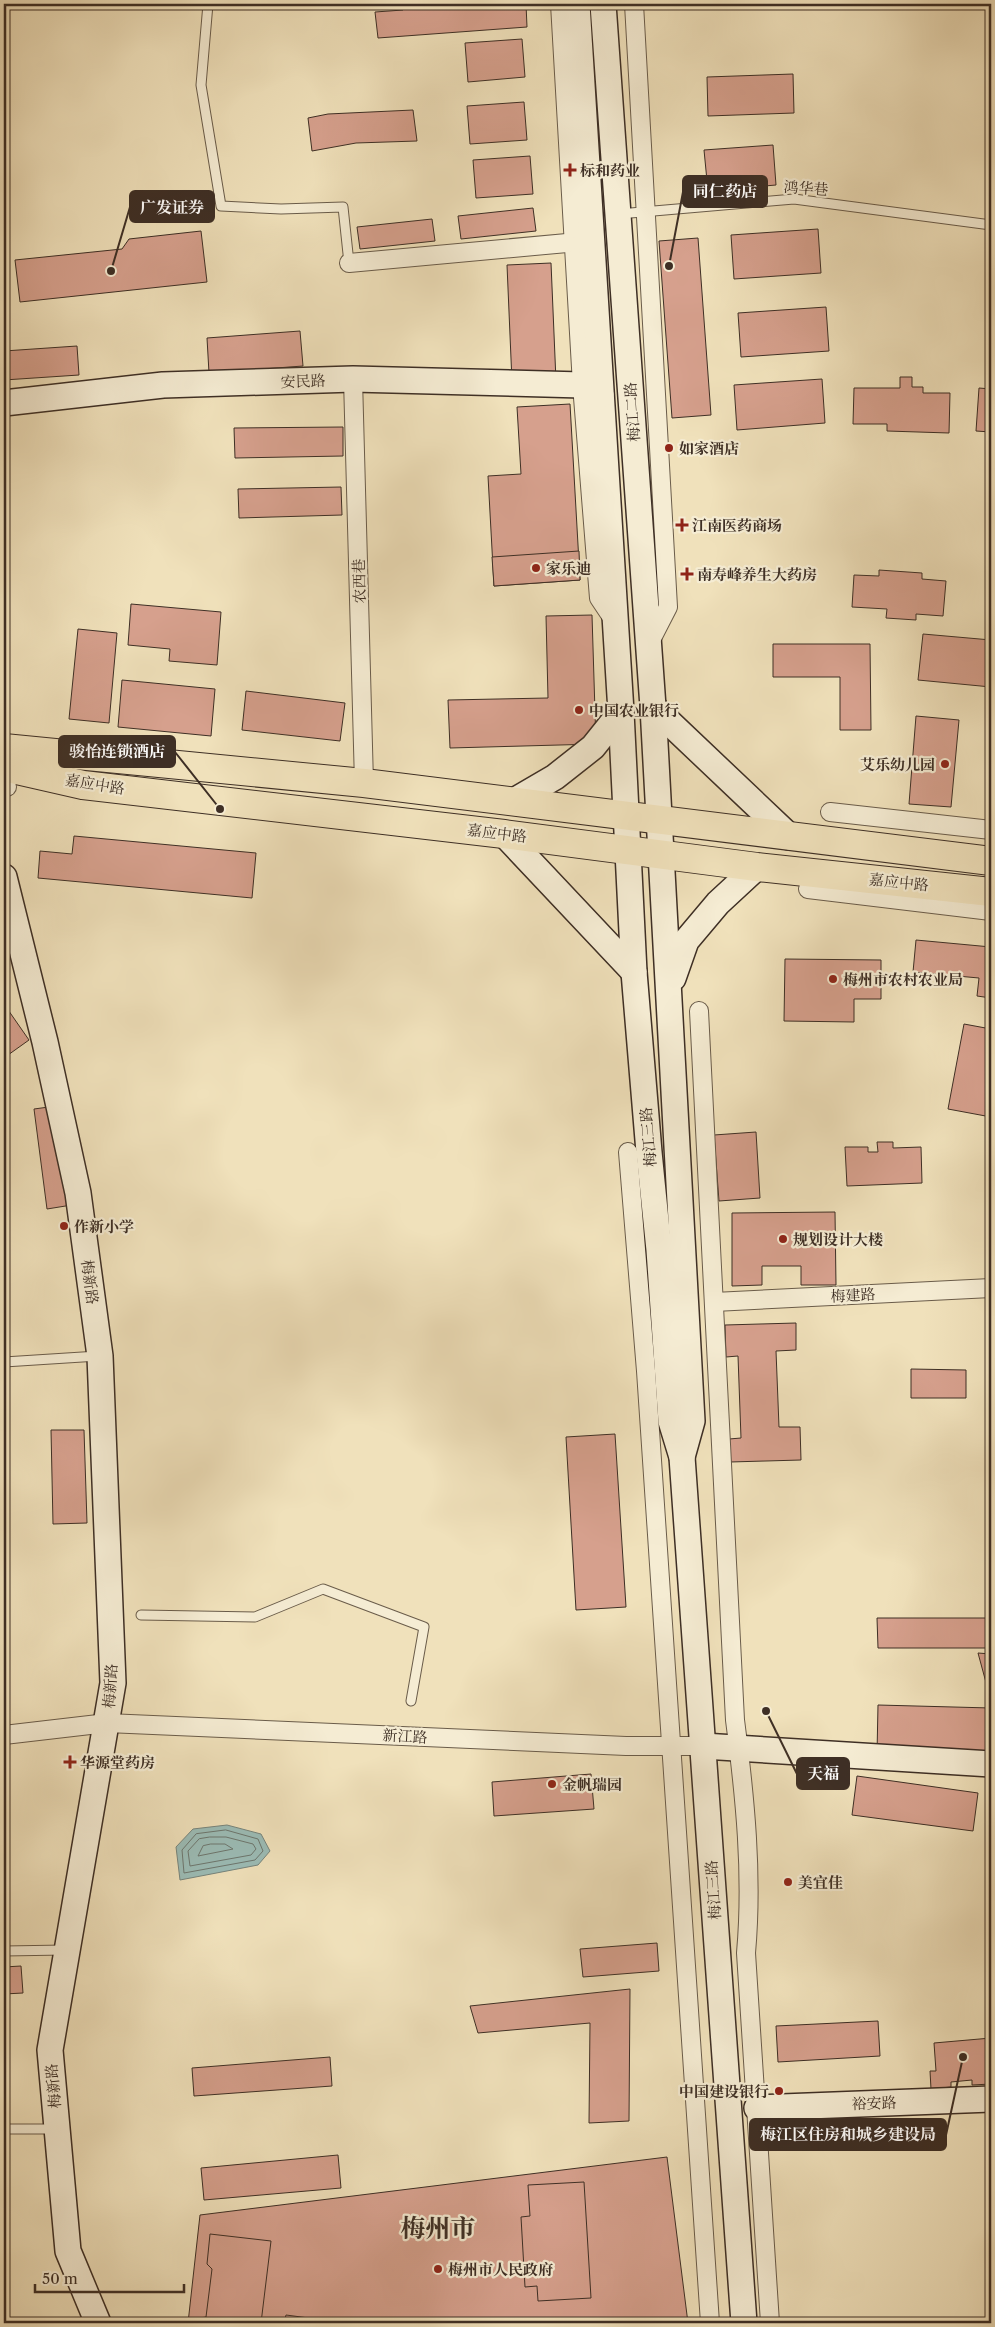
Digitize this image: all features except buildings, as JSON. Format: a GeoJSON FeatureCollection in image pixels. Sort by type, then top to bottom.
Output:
{"type":"FeatureCollection","features":[{"type":"Feature","properties":{"kind":"main road","name":"梅江二路"},"geometry":{"type":"LineString","coordinates":[[577,4],[592,390],[615,622],[626,816]]}},
{"type":"Feature","properties":{"kind":"main road","name":"梅江二路"},"geometry":{"type":"LineString","coordinates":[[603,4],[660,820]]}},
{"type":"Feature","properties":{"kind":"main road","name":"安民路"},"geometry":{"type":"LineString","coordinates":[[4,403],[164,385],[353,379],[592,390]]}},
{"type":"Feature","properties":{"kind":"main road"},"geometry":{"type":"LineString","coordinates":[[653,707],[790,836]]}},
{"type":"Feature","properties":{"kind":"main road"},"geometry":{"type":"LineString","coordinates":[[514,801],[555,777],[592,747],[621,712]]}},
{"type":"Feature","properties":{"kind":"main road"},"geometry":{"type":"LineString","coordinates":[[4,734],[62,754]]}},
{"type":"Feature","properties":{"kind":"main road","name":"嘉应中路"},"geometry":{"type":"LineString","coordinates":[[4,748],[364,783],[991,861]]}},
{"type":"Feature","properties":{"kind":"main road","name":"嘉应中路"},"geometry":{"type":"LineString","coordinates":[[5,782],[83,785],[504,834],[757,867],[991,892]]}},
{"type":"Feature","properties":{"kind":"main road","name":"梅江三路"},"geometry":{"type":"LineString","coordinates":[[626,816],[634,972],[649,1152],[660,1250],[671,1422],[682,1457],[744,2323]]}},
{"type":"Feature","properties":{"kind":"main road","name":"梅江三路"},"geometry":{"type":"LineString","coordinates":[[660,820],[692,1421],[682,1457]]}},
{"type":"Feature","properties":{"kind":"main road"},"geometry":{"type":"LineString","coordinates":[[504,834],[634,972]]}},
{"type":"Feature","properties":{"kind":"main road"},"geometry":{"type":"LineString","coordinates":[[669,990],[686,940],[718,903],[757,867]]}},
{"type":"Feature","properties":{"kind":"main road","name":"梅新路"},"geometry":{"type":"LineString","coordinates":[[4,877],[45,1042],[78,1193],[100,1356],[113,1683],[50,2050],[68,2251],[98,2323]]}},
{"type":"Feature","properties":{"kind":"main road"},"geometry":{"type":"LineString","coordinates":[[703,1746],[991,1764]]}},
{"type":"Feature","properties":{"kind":"main road","name":"裕安路"},"geometry":{"type":"LineString","coordinates":[[756,2108],[991,2099]]}},
{"type":"Feature","properties":{"kind":"street"},"geometry":{"type":"LineString","coordinates":[[560,4],[592,390]]}},
{"type":"Feature","properties":{"kind":"street"},"geometry":{"type":"LineString","coordinates":[[634,4],[668,607],[649,644]]}},
{"type":"Feature","properties":{"kind":"street"},"geometry":{"type":"LineString","coordinates":[[349,262],[567,243]]}},
{"type":"Feature","properties":{"kind":"street","name":"农西巷"},"geometry":{"type":"LineString","coordinates":[[353,379],[364,783]]}},
{"type":"Feature","properties":{"kind":"street"},"geometry":{"type":"LineString","coordinates":[[830,812],[991,830]]}},
{"type":"Feature","properties":{"kind":"street"},"geometry":{"type":"LineString","coordinates":[[808,889],[991,911]]}},
{"type":"Feature","properties":{"kind":"street"},"geometry":{"type":"LineString","coordinates":[[699,1011],[735,1720],[746,1805],[750,1912],[746,1953],[770,2323]]}},
{"type":"Feature","properties":{"kind":"street"},"geometry":{"type":"LineString","coordinates":[[628,1152],[646,1371],[710,2323]]}},
{"type":"Feature","properties":{"kind":"street","name":"梅建路"},"geometry":{"type":"LineString","coordinates":[[714,1302],[991,1288]]}},
{"type":"Feature","properties":{"kind":"street","name":"新江路"},"geometry":{"type":"LineString","coordinates":[[4,1735],[107,1723],[616,1746],[703,1746]]}},
{"type":"Feature","properties":{"kind":"lane"},"geometry":{"type":"LineString","coordinates":[[208,4],[203,42],[202,85],[221,206],[281,208],[344,207],[349,262]]}},
{"type":"Feature","properties":{"kind":"lane","name":"鸿华巷"},"geometry":{"type":"LineString","coordinates":[[618,214],[794,199],[991,224]]}},
{"type":"Feature","properties":{"kind":"lane"},"geometry":{"type":"LineString","coordinates":[[4,1362],[100,1356]]}},
{"type":"Feature","properties":{"kind":"lane"},"geometry":{"type":"LineString","coordinates":[[142,1614],[255,1617],[323,1589],[424,1627],[411,1701]]}},
{"type":"Feature","properties":{"kind":"lane"},"geometry":{"type":"LineString","coordinates":[[4,1951],[67,1950]]}},
{"type":"Feature","properties":{"kind":"lane"},"geometry":{"type":"LineString","coordinates":[[4,2129],[57,2129]]}},
{"type":"Feature","properties":{"kind":"water"},"geometry":{"type":"Polygon","coordinates":[[[227,1825],[261,1834],[270,1851],[258,1865],[180,1880],[176,1847],[193,1829],[227,1825]]]}},
{"type":"Feature","properties":{"kind":"place","name":"标和药业"},"geometry":{"type":"Point","coordinates":[570,170]}},
{"type":"Feature","properties":{"kind":"place","name":"同仁药店"},"geometry":{"type":"Point","coordinates":[669,266]}},
{"type":"Feature","properties":{"kind":"place","name":"广发证券"},"geometry":{"type":"Point","coordinates":[111,271]}},
{"type":"Feature","properties":{"kind":"place","name":"如家酒店"},"geometry":{"type":"Point","coordinates":[669,448]}},
{"type":"Feature","properties":{"kind":"place","name":"江南医药商场"},"geometry":{"type":"Point","coordinates":[682,525]}},
{"type":"Feature","properties":{"kind":"place","name":"家乐迪"},"geometry":{"type":"Point","coordinates":[536,568]}},
{"type":"Feature","properties":{"kind":"place","name":"南寿峰养生大药房"},"geometry":{"type":"Point","coordinates":[687,574]}},
{"type":"Feature","properties":{"kind":"place","name":"中国农业银行"},"geometry":{"type":"Point","coordinates":[579,710]}},
{"type":"Feature","properties":{"kind":"place","name":"艾乐幼儿园"},"geometry":{"type":"Point","coordinates":[945,764]}},
{"type":"Feature","properties":{"kind":"place","name":"骏怡连锁酒店"},"geometry":{"type":"Point","coordinates":[220,809]}},
{"type":"Feature","properties":{"kind":"place","name":"梅州市农村农业局"},"geometry":{"type":"Point","coordinates":[833,979]}},
{"type":"Feature","properties":{"kind":"place","name":"作新小学"},"geometry":{"type":"Point","coordinates":[64,1226]}},
{"type":"Feature","properties":{"kind":"place","name":"规划设计大楼"},"geometry":{"type":"Point","coordinates":[783,1239]}},
{"type":"Feature","properties":{"kind":"place","name":"天福"},"geometry":{"type":"Point","coordinates":[766,1711]}},
{"type":"Feature","properties":{"kind":"place","name":"华源堂药房"},"geometry":{"type":"Point","coordinates":[70,1762]}},
{"type":"Feature","properties":{"kind":"place","name":"金帆瑞园"},"geometry":{"type":"Point","coordinates":[552,1784]}},
{"type":"Feature","properties":{"kind":"place","name":"美宜佳"},"geometry":{"type":"Point","coordinates":[788,1882]}},
{"type":"Feature","properties":{"kind":"place","name":"梅江区住房和城乡建设局"},"geometry":{"type":"Point","coordinates":[963,2057]}},
{"type":"Feature","properties":{"kind":"place","name":"中国建设银行"},"geometry":{"type":"Point","coordinates":[779,2091]}},
{"type":"Feature","properties":{"kind":"place","name":"梅州市人民政府"},"geometry":{"type":"Point","coordinates":[438,2269]}},
{"type":"Feature","properties":{"kind":"district","name":"梅州市"},"geometry":{"type":"Point","coordinates":[438,2228]}}]}
